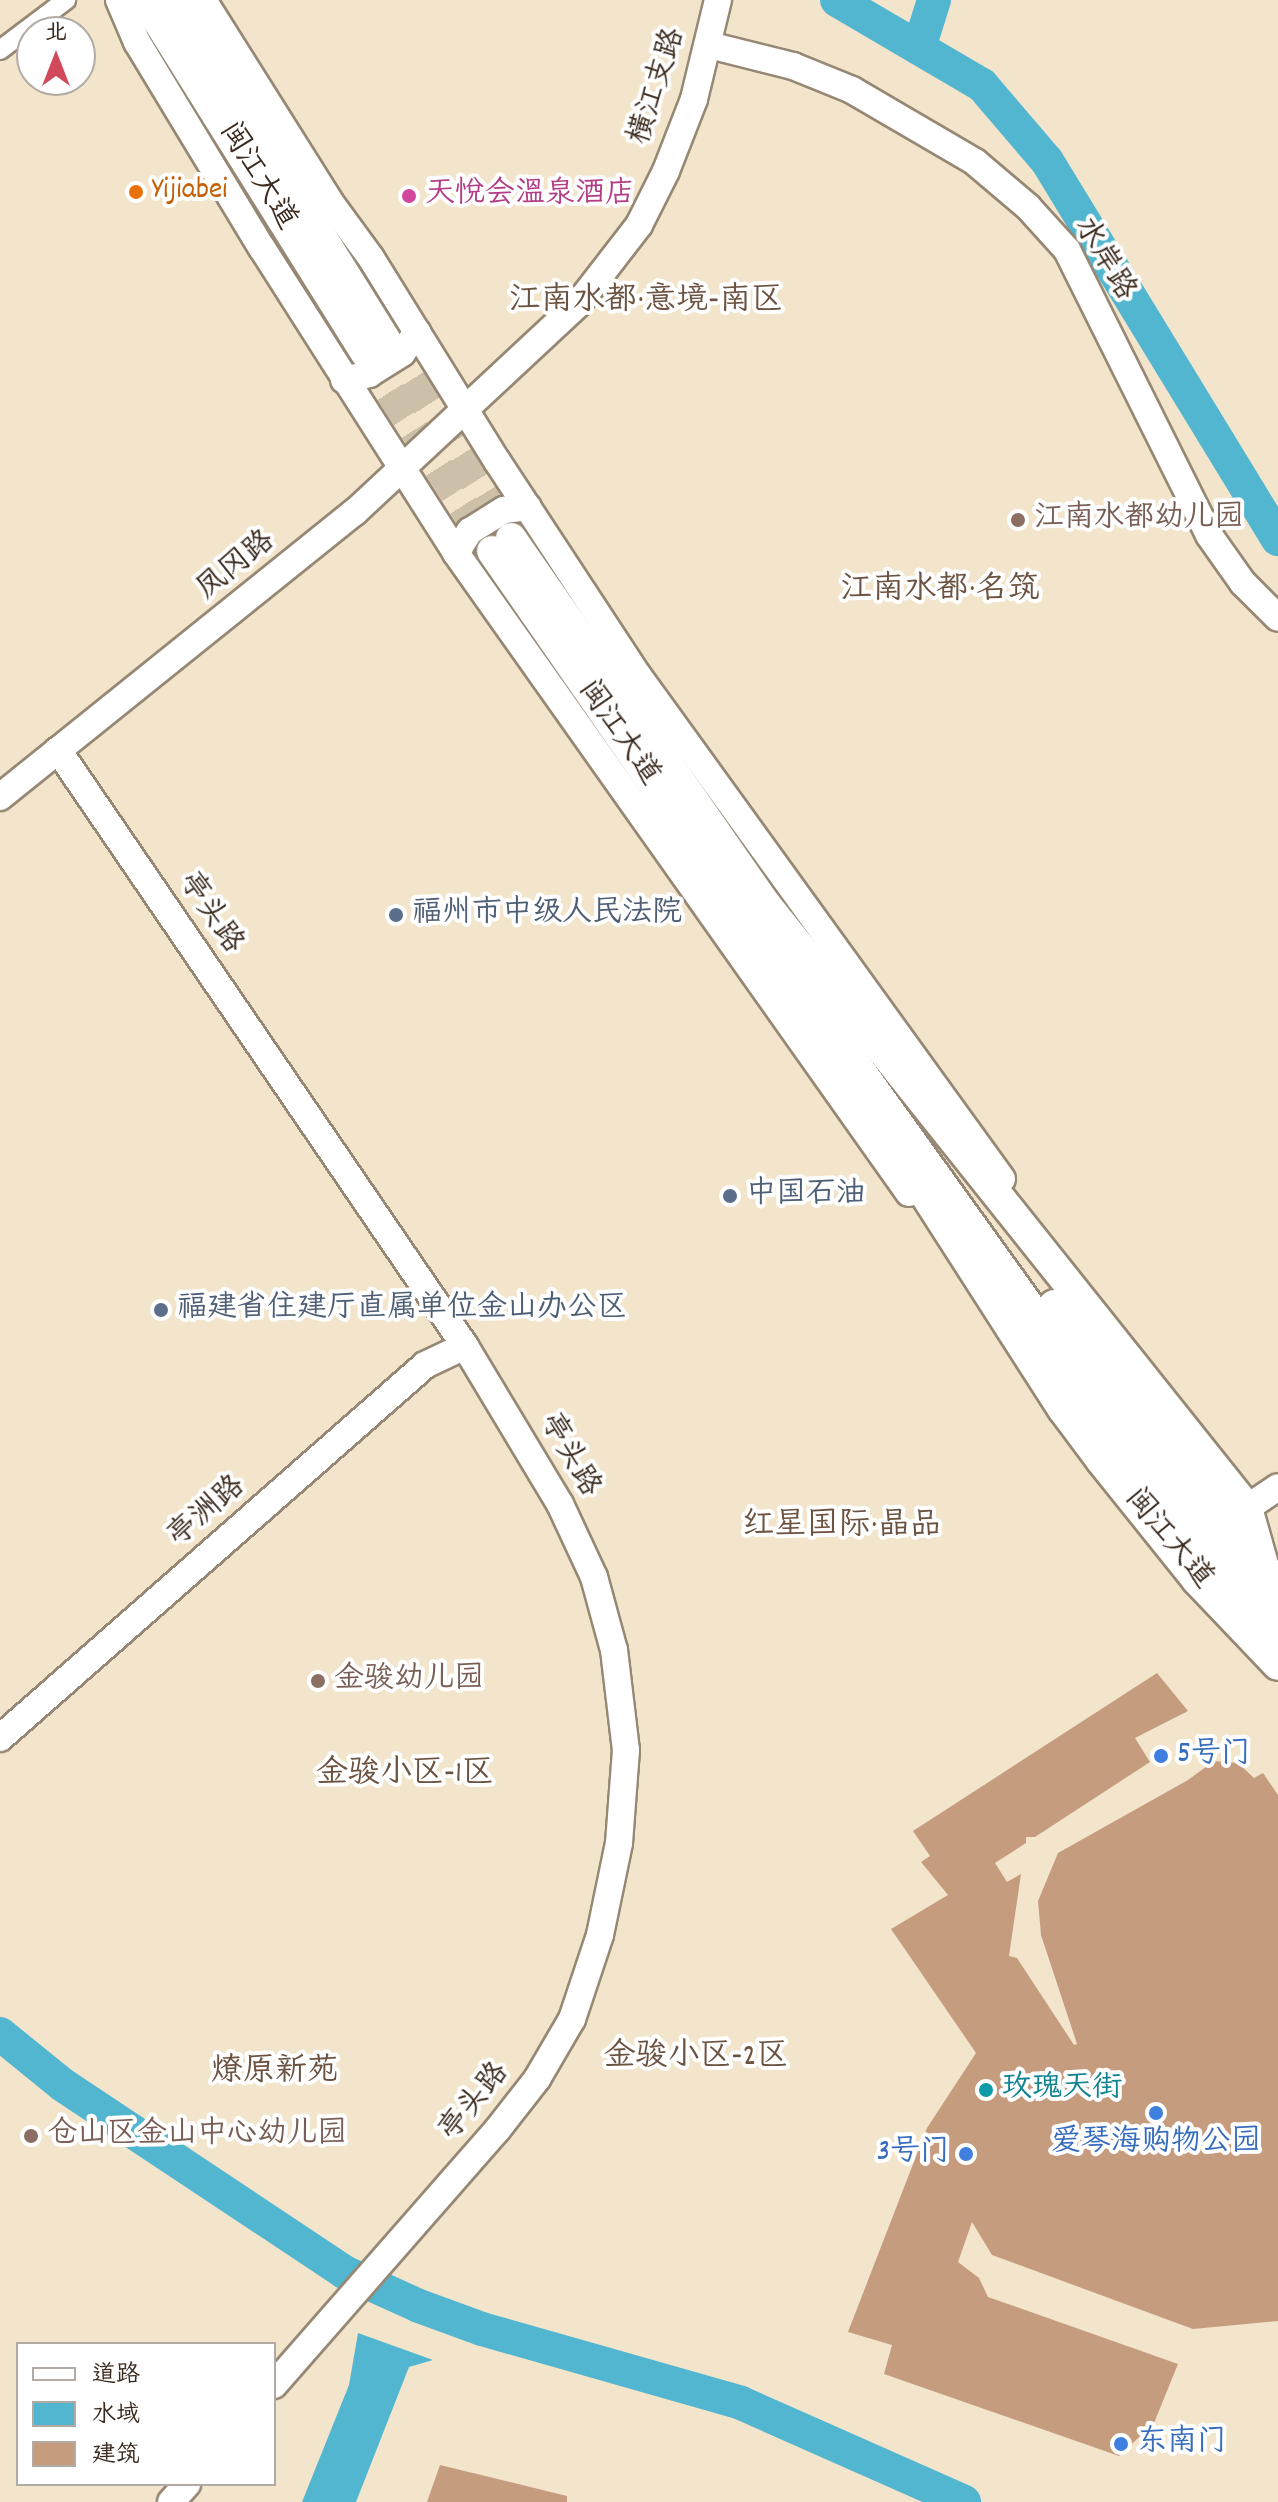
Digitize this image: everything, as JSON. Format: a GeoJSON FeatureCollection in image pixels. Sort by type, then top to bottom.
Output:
{"type":"FeatureCollection","features":[{"type":"Feature","properties":{"kind":"highway"},"geometry":{"type":"LineString","coordinates":[[755,908],[1034,1297],[1278,1594]]}},
{"type":"Feature","properties":{"kind":"highway"},"geometry":{"type":"LineString","coordinates":[[1034,1297],[1088,1392],[1278,1638]]}},
{"type":"Feature","properties":{"kind":"main road"},"geometry":{"type":"LineString","coordinates":[[119,0],[137,42],[344,380],[456,553],[1063,1409]]}},
{"type":"Feature","properties":{"kind":"main road","name":"闽江大道"},"geometry":{"type":"LineString","coordinates":[[145,0],[377,348],[174,0]]}},
{"type":"Feature","properties":{"kind":"main road"},"geometry":{"type":"LineString","coordinates":[[203,0],[637,674],[1136,1365]]}},
{"type":"Feature","properties":{"kind":"main road","name":"横江支路"},"geometry":{"type":"LineString","coordinates":[[502,374],[578,304],[639,225],[687,120],[709,45],[718,0]]}},
{"type":"Feature","properties":{"kind":"main road","name":"水岸路"},"geometry":{"type":"LineString","coordinates":[[709,45],[793,66],[852,90],[975,162],[1028,207],[1067,250],[1209,535],[1243,583],[1278,618]]}},
{"type":"Feature","properties":{"kind":"main road"},"geometry":{"type":"LineString","coordinates":[[344,380],[369,374],[402,353],[417,332]]}},
{"type":"Feature","properties":{"kind":"main road","name":"凤冈路"},"geometry":{"type":"LineString","coordinates":[[0,797],[348,518],[502,374]]}},
{"type":"Feature","properties":{"kind":"main road"},"geometry":{"type":"LineString","coordinates":[[456,553],[470,531],[504,510],[528,507]]}},
{"type":"Feature","properties":{"kind":"main road","name":"闽江大道"},"geometry":{"type":"LineString","coordinates":[[502,545],[755,908],[1063,1409],[1197,1580],[1278,1665]]}},
{"type":"Feature","properties":{"kind":"main road","name":"亭头路"},"geometry":{"type":"LineString","coordinates":[[58,750],[465,1346],[560,1504],[594,1577],[614,1650],[624,1724],[625,1778],[612,1880],[600,1935],[572,2019],[517,2106],[334,2321],[276,2383]]}},
{"type":"Feature","properties":{"kind":"main road","name":"闽江大道"},"geometry":{"type":"LineString","coordinates":[[755,908],[1136,1365],[1247,1508],[1264,1568],[1278,1583]]}},
{"type":"Feature","properties":{"kind":"main road","name":"亭洲路"},"geometry":{"type":"LineString","coordinates":[[0,1738],[425,1365],[465,1346]]}},
{"type":"Feature","properties":{"kind":"main road"},"geometry":{"type":"LineString","coordinates":[[1247,1508],[1278,1487]]}},
{"type":"Feature","properties":{"kind":"main road"},"geometry":{"type":"LineString","coordinates":[[171,2502],[185,2486]]}},
{"type":"Feature","properties":{"kind":"street"},"geometry":{"type":"LineString","coordinates":[[0,50],[66,0]]}},
{"type":"Feature","properties":{"kind":"water"},"geometry":{"type":"Polygon","coordinates":[[[358,2333],[433,2360],[409,2367],[356,2502],[302,2502],[349,2385],[358,2333]]]}},
{"type":"Feature","properties":{"kind":"building"},"geometry":{"type":"Polygon","coordinates":[[[1157,1673],[1188,1711],[1135,1738],[1150,1762],[1035,1837],[1026,1837],[1026,1843],[995,1863],[1007,1882],[1021,1874],[1009,1956],[1017,1958],[1074,2045],[1077,2044],[1041,1935],[1038,1901],[1058,1853],[1188,1780],[1214,1761],[1238,1763],[1254,1778],[1263,1773],[1278,1795],[1278,2321],[1193,2329],[992,2255],[972,2222],[958,2262],[979,2278],[988,2297],[1178,2364],[1154,2423],[1119,2456],[884,2374],[892,2345],[848,2332],[927,2128],[976,2053],[891,1929],[948,1895],[921,1862],[930,1856],[913,1831],[1157,1673]]]}},
{"type":"Feature","properties":{"kind":"building"},"geometry":{"type":"Polygon","coordinates":[[[440,2465],[567,2496],[567,2502],[427,2502],[440,2465]]]}},
{"type":"Feature","properties":{"kind":"waterway"},"geometry":{"type":"LineString","coordinates":[[837,0],[982,85],[1047,161],[1278,539]]}},
{"type":"Feature","properties":{"kind":"waterway"},"geometry":{"type":"LineString","coordinates":[[919,48],[934,0]]}},
{"type":"Feature","properties":{"kind":"waterway"},"geometry":{"type":"LineString","coordinates":[[0,2034],[63,2085],[344,2272],[419,2306],[482,2329],[741,2403],[964,2502]]}},
{"type":"Feature","properties":{"kind":"tunnel"},"geometry":{"type":"LineString","coordinates":[[387,342],[510,537]]}},
{"type":"Feature","properties":{"kind":"tunnel"},"geometry":{"type":"LineString","coordinates":[[366,354],[490,548]]}},
{"type":"Feature","properties":{"kind":"place","name":"Yijiabei"},"geometry":{"type":"Point","coordinates":[136,192]}},
{"type":"Feature","properties":{"kind":"place","name":"天悦会温泉酒店"},"geometry":{"type":"Point","coordinates":[409,196]}},
{"type":"Feature","properties":{"kind":"place","name":"江南水都幼儿园"},"geometry":{"type":"Point","coordinates":[1018,520]}},
{"type":"Feature","properties":{"kind":"place","name":"福州市中级人民法院"},"geometry":{"type":"Point","coordinates":[396,915]}},
{"type":"Feature","properties":{"kind":"place","name":"中国石油"},"geometry":{"type":"Point","coordinates":[730,1196]}},
{"type":"Feature","properties":{"kind":"place","name":"福建省住建厅直属单位金山办公区"},"geometry":{"type":"Point","coordinates":[161,1310]}},
{"type":"Feature","properties":{"kind":"place","name":"金骏幼儿园"},"geometry":{"type":"Point","coordinates":[318,1681]}},
{"type":"Feature","properties":{"kind":"place","name":"5号门"},"geometry":{"type":"Point","coordinates":[1161,1756]}},
{"type":"Feature","properties":{"kind":"place","name":"玫瑰天街"},"geometry":{"type":"Point","coordinates":[986,2090]}},
{"type":"Feature","properties":{"kind":"place","name":"爱琴海购物公园"},"geometry":{"type":"Point","coordinates":[1156,2113]}},
{"type":"Feature","properties":{"kind":"place","name":"仓山区金山中心幼儿园"},"geometry":{"type":"Point","coordinates":[31,2136]}},
{"type":"Feature","properties":{"kind":"place","name":"3号门"},"geometry":{"type":"Point","coordinates":[966,2154]}},
{"type":"Feature","properties":{"kind":"place","name":"东南门"},"geometry":{"type":"Point","coordinates":[1121,2444]}},
{"type":"Feature","properties":{"kind":"district","name":"江南水都·意境-南区"},"geometry":{"type":"Point","coordinates":[646,302]}},
{"type":"Feature","properties":{"kind":"district","name":"江南水都·名筑"},"geometry":{"type":"Point","coordinates":[940,591]}},
{"type":"Feature","properties":{"kind":"district","name":"红星国际·晶品"},"geometry":{"type":"Point","coordinates":[842,1527]}},
{"type":"Feature","properties":{"kind":"district","name":"金骏小区-1区"},"geometry":{"type":"Point","coordinates":[405,1775]}},
{"type":"Feature","properties":{"kind":"district","name":"金骏小区-2区"},"geometry":{"type":"Point","coordinates":[696,2058]}},
{"type":"Feature","properties":{"kind":"district","name":"燎原新苑"},"geometry":{"type":"Point","coordinates":[275,2073]}}]}
